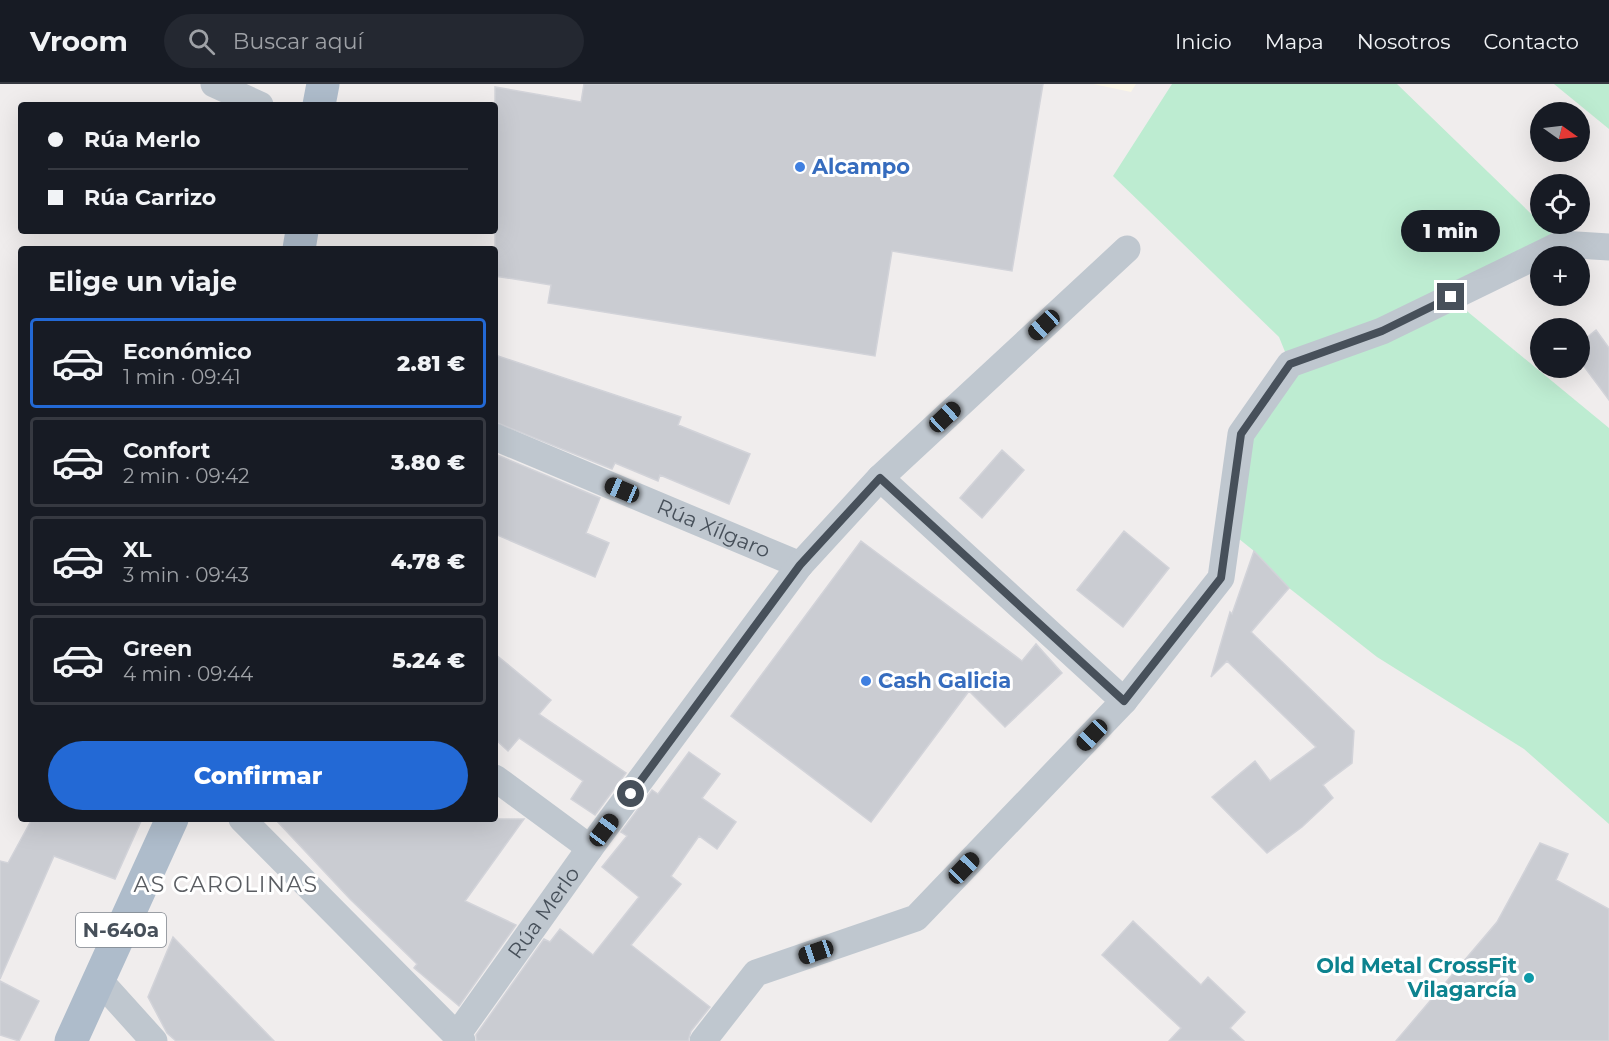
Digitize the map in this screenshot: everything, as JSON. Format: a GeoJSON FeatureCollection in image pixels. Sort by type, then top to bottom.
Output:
{"type":"FeatureCollection","features":[{"type":"Feature","properties":{"kind":"main road"},"geometry":{"type":"LineString","coordinates":[[320,102],[323,84]]}},
{"type":"Feature","properties":{"kind":"main road","name":"N-640a"},"geometry":{"type":"LineString","coordinates":[[71,1041],[171,822]]}},
{"type":"Feature","properties":{"kind":"street"},"geometry":{"type":"LineString","coordinates":[[214,84],[253,102]]}},
{"type":"Feature","properties":{"kind":"street"},"geometry":{"type":"LineString","coordinates":[[703,1041],[756,973],[916,918],[1124,701],[1221,578],[1241,434],[1290,364],[1382,331],[1561,244],[1609,247]]}},
{"type":"Feature","properties":{"kind":"street","name":"Rúa Merlo"},"geometry":{"type":"LineString","coordinates":[[460,1038],[590,848],[800,565],[880,478],[1127,249]]}},
{"type":"Feature","properties":{"kind":"street","name":"Rúa Xílgaro"},"geometry":{"type":"LineString","coordinates":[[498,438],[800,565]]}},
{"type":"Feature","properties":{"kind":"street"},"geometry":{"type":"LineString","coordinates":[[880,478],[1124,701]]}},
{"type":"Feature","properties":{"kind":"street"},"geometry":{"type":"LineString","coordinates":[[498,780],[590,848]]}},
{"type":"Feature","properties":{"kind":"street"},"geometry":{"type":"LineString","coordinates":[[245,822],[460,1038]]}},
{"type":"Feature","properties":{"kind":"street"},"geometry":{"type":"LineString","coordinates":[[99,980],[154,1041]]}},
{"type":"Feature","properties":{"kind":"shaded area"},"geometry":{"type":"Polygon","coordinates":[[[1093,84],[1136,84],[1131,92],[1093,84]]]}},
{"type":"Feature","properties":{"kind":"green space"},"geometry":{"type":"Polygon","coordinates":[[[1172,84],[1397,84],[1530,213],[1530,234],[1553,235],[1535,246],[1530,246],[1530,249],[1451,298],[1530,363],[1530,378],[1548,378],[1609,428],[1609,824],[1524,749],[1377,657],[1289,588],[1254,551],[1228,530],[1241,434],[1290,364],[1279,337],[1113,176],[1172,84]]]}},
{"type":"Feature","properties":{"kind":"green space"},"geometry":{"type":"Polygon","coordinates":[[[1554,84],[1609,84],[1609,129],[1590,113],[1590,102],[1576,102],[1554,84]]]}},
{"type":"Feature","properties":{"kind":"building","name":"Alcampo"},"geometry":{"type":"Polygon","coordinates":[[[584,84],[1043,84],[1012,271],[892,251],[875,356],[548,303],[551,285],[498,276],[498,246],[495,246],[495,234],[498,234],[498,102],[495,102],[495,87],[581,102],[584,84]]]}},
{"type":"Feature","properties":{"kind":"building"},"geometry":{"type":"Polygon","coordinates":[[[1596,330],[1609,348],[1609,400],[1590,374],[1590,335],[1596,330]]]}},
{"type":"Feature","properties":{"kind":"building"},"geometry":{"type":"Polygon","coordinates":[[[498,356],[681,417],[678,425],[750,454],[729,504],[660,475],[658,481],[615,463],[612,469],[498,423],[498,356]]]}},
{"type":"Feature","properties":{"kind":"building"},"geometry":{"type":"Polygon","coordinates":[[[1002,450],[1024,470],[982,518],[960,498],[1002,450]]]}},
{"type":"Feature","properties":{"kind":"building"},"geometry":{"type":"Polygon","coordinates":[[[498,455],[600,498],[586,533],[609,543],[595,577],[498,535],[498,455]]]}},
{"type":"Feature","properties":{"kind":"building"},"geometry":{"type":"Polygon","coordinates":[[[1124,531],[1169,568],[1123,627],[1077,590],[1124,531]]]}},
{"type":"Feature","properties":{"kind":"building","name":"Cash Galicia"},"geometry":{"type":"Polygon","coordinates":[[[861,541],[1022,661],[1036,644],[1062,673],[1005,727],[969,691],[871,822],[731,716],[861,541]]]}},
{"type":"Feature","properties":{"kind":"building"},"geometry":{"type":"Polygon","coordinates":[[[1254,551],[1289,588],[1251,632],[1354,731],[1352,763],[1323,785],[1333,798],[1302,827],[1267,853],[1212,797],[1255,761],[1270,781],[1316,747],[1227,661],[1211,677],[1230,612],[1232,614],[1254,551]]]}},
{"type":"Feature","properties":{"kind":"building"},"geometry":{"type":"Polygon","coordinates":[[[498,656],[551,700],[539,714],[626,773],[595,815],[571,799],[583,781],[519,738],[508,751],[498,742],[498,656]]]}},
{"type":"Feature","properties":{"kind":"building"},"geometry":{"type":"Polygon","coordinates":[[[689,752],[720,774],[702,798],[736,822],[717,849],[699,836],[671,876],[681,884],[631,945],[710,1007],[691,1031],[688,1041],[477,1041],[476,1035],[544,939],[550,942],[560,929],[593,955],[639,897],[602,867],[627,836],[621,832],[652,790],[658,794],[689,752]]]}},
{"type":"Feature","properties":{"kind":"building"},"geometry":{"type":"Polygon","coordinates":[[[498,819],[524,819],[465,901],[516,925],[459,1006],[414,968],[417,964],[350,899],[278,822],[498,822],[498,819]]]}},
{"type":"Feature","properties":{"kind":"building"},"geometry":{"type":"Polygon","coordinates":[[[30,822],[141,822],[115,879],[54,856],[0,979],[0,861],[8,863],[30,822]]]}},
{"type":"Feature","properties":{"kind":"building","name":"Old Metal CrossFit Vilagarcía"},"geometry":{"type":"Polygon","coordinates":[[[1540,843],[1568,854],[1556,880],[1609,909],[1609,1041],[1396,1041],[1497,922],[1540,843]]]}},
{"type":"Feature","properties":{"kind":"building"},"geometry":{"type":"Polygon","coordinates":[[[1133,921],[1201,985],[1208,977],[1245,1012],[1230,1028],[1244,1041],[1169,1041],[1181,1028],[1102,955],[1133,921]]]}},
{"type":"Feature","properties":{"kind":"building"},"geometry":{"type":"Polygon","coordinates":[[[173,937],[274,1041],[176,1041],[167,1033],[148,997],[173,937]]]}},
{"type":"Feature","properties":{"kind":"building"},"geometry":{"type":"Polygon","coordinates":[[[0,981],[39,1001],[19,1041],[0,1035],[0,981]]]}},
{"type":"Feature","properties":{"kind":"place","name":"Alcampo"},"geometry":{"type":"Point","coordinates":[800,167]}},
{"type":"Feature","properties":{"kind":"place","name":"Cash Galicia"},"geometry":{"type":"Point","coordinates":[866,681]}},
{"type":"Feature","properties":{"kind":"place","name":"Old Metal CrossFit Vilagarcía"},"geometry":{"type":"Point","coordinates":[1529,978]}},
{"type":"Feature","properties":{"kind":"district","name":"AS CAROLINAS"},"geometry":{"type":"Point","coordinates":[226,884]}},
{"type":"Feature","properties":{"kind":"route"},"geometry":{"type":"LineString","coordinates":[[631,794],[800,565],[880,478],[1124,701],[1221,578],[1241,434],[1290,364],[1382,331],[1451,297]]}}]}
